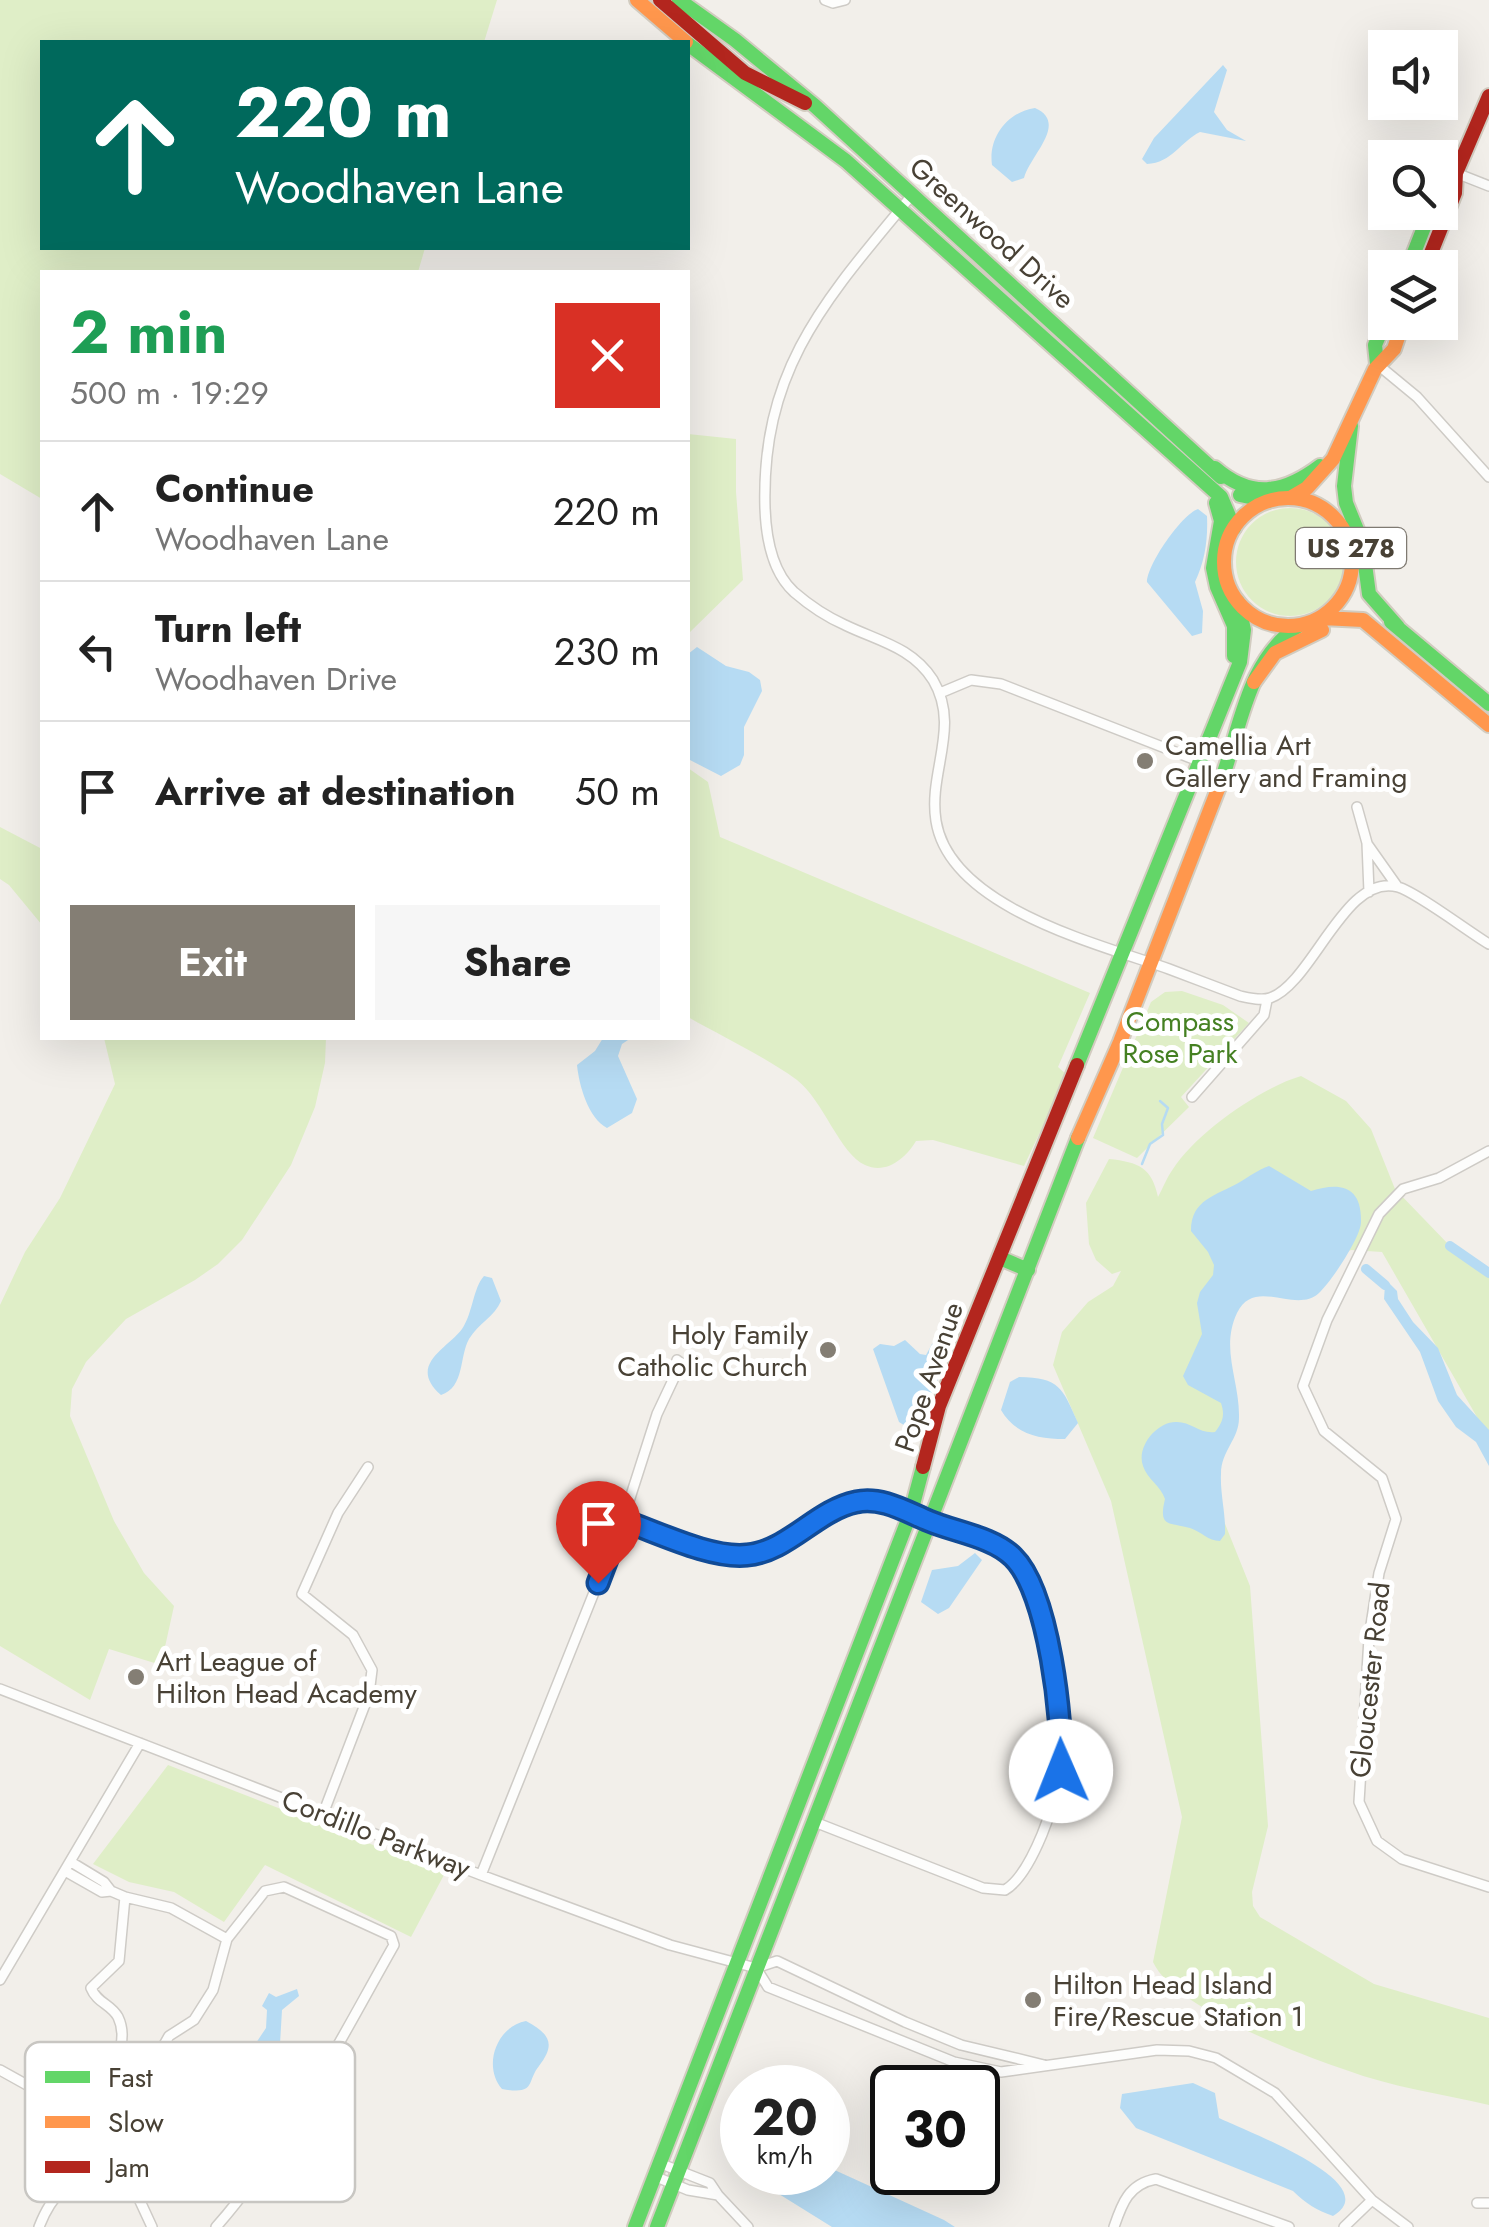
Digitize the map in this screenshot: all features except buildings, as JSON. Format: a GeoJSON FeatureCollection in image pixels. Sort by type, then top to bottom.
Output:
{"type":"FeatureCollection","features":[{"type":"Feature","properties":{"kind":"main road","name":"Greenwood Drive"},"geometry":{"type":"LineString","coordinates":[[636,0],[683,40]]}},
{"type":"Feature","properties":{"kind":"main road"},"geometry":{"type":"LineString","coordinates":[[660,0],[739,68],[775,90],[815,106]]}},
{"type":"Feature","properties":{"kind":"main road","name":"Greenwood Drive"},"geometry":{"type":"LineString","coordinates":[[679,0],[815,106],[1215,468],[1236,493],[1268,501]]}},
{"type":"Feature","properties":{"kind":"main road","name":"Greenwood Drive"},"geometry":{"type":"LineString","coordinates":[[690,45],[733,80],[808,129],[900,210],[1199,476],[1226,502],[1234,528]]}},
{"type":"Feature","properties":{"kind":"main road"},"geometry":{"type":"LineString","coordinates":[[1458,168],[1489,96]]}},
{"type":"Feature","properties":{"kind":"main road","name":"US 278"},"geometry":{"type":"LineString","coordinates":[[1378,340],[1378,364]]}},
{"type":"Feature","properties":{"kind":"main road","name":"US 278"},"geometry":{"type":"LineString","coordinates":[[1234,528],[1252,509],[1268,501],[1290,498],[1326,471],[1378,364],[1392,352],[1396,340]]}},
{"type":"Feature","properties":{"kind":"main road"},"geometry":{"type":"LineString","coordinates":[[1215,468],[1244,488],[1284,485],[1319,467],[1351,426]]}},
{"type":"Feature","properties":{"kind":"main road"},"geometry":{"type":"LineString","coordinates":[[1351,426],[1344,486],[1346,503],[1362,542],[1369,594],[1398,627]]}},
{"type":"Feature","properties":{"kind":"main road","name":"US 278"},"geometry":{"type":"LineString","coordinates":[[1322,618],[1339,603],[1352,572],[1351,548],[1336,501],[1336,485],[1351,426]]}},
{"type":"Feature","properties":{"kind":"main road"},"geometry":{"type":"LineString","coordinates":[[1199,476],[1221,515],[1213,568],[1234,626],[1231,682]]}},
{"type":"Feature","properties":{"kind":"main road","name":"US 278"},"geometry":{"type":"LineString","coordinates":[[1290,498],[1322,508],[1346,533]]}},
{"type":"Feature","properties":{"kind":"main road"},"geometry":{"type":"LineString","coordinates":[[1234,528],[1224,555],[1226,577],[1246,612],[1266,623],[1298,626],[1322,618],[1363,620],[1489,725]]}},
{"type":"Feature","properties":{"kind":"main road"},"geometry":{"type":"LineString","coordinates":[[1352,572],[1366,602],[1489,704]]}},
{"type":"Feature","properties":{"kind":"main road","name":"Pope Avenue"},"geometry":{"type":"LineString","coordinates":[[634,2227],[911,1512],[939,1406],[1231,682],[1244,646],[1238,602]]}},
{"type":"Feature","properties":{"kind":"main road","name":"Pope Avenue"},"geometry":{"type":"LineString","coordinates":[[658,2227],[1068,1160],[1223,775],[1254,682],[1266,653],[1298,626]]}},
{"type":"Feature","properties":{"kind":"main road"},"geometry":{"type":"LineString","coordinates":[[1254,682],[1283,647],[1334,626],[1363,626],[1399,650]]}},
{"type":"Feature","properties":{"kind":"main road"},"geometry":{"type":"LineString","coordinates":[[1000,1258],[1028,1270]]}},
{"type":"Feature","properties":{"kind":"street"},"geometry":{"type":"LineString","coordinates":[[829,2],[846,0]]}},
{"type":"Feature","properties":{"kind":"street"},"geometry":{"type":"LineString","coordinates":[[1458,174],[1489,186]]}},
{"type":"Feature","properties":{"kind":"street"},"geometry":{"type":"LineString","coordinates":[[912,195],[828,302],[786,372],[771,424],[766,521],[774,560],[794,592],[840,623],[910,653],[940,693],[946,725],[936,817],[946,847],[982,890],[1010,909],[1240,996],[1267,1000],[1285,990],[1353,903],[1381,886],[1397,886]]}},
{"type":"Feature","properties":{"kind":"street"},"geometry":{"type":"LineString","coordinates":[[1378,364],[1418,396],[1489,477]]}},
{"type":"Feature","properties":{"kind":"street"},"geometry":{"type":"LineString","coordinates":[[940,693],[970,680],[1001,684],[1201,762]]}},
{"type":"Feature","properties":{"kind":"street"},"geometry":{"type":"LineString","coordinates":[[1357,807],[1367,842],[1369,892]]}},
{"type":"Feature","properties":{"kind":"street"},"geometry":{"type":"LineString","coordinates":[[1367,842],[1397,886],[1489,944]]}},
{"type":"Feature","properties":{"kind":"street"},"geometry":{"type":"LineString","coordinates":[[1192,1097],[1264,1015],[1267,1000]]}},
{"type":"Feature","properties":{"kind":"street","name":"Gloucester Road"},"geometry":{"type":"LineString","coordinates":[[1489,1152],[1439,1178],[1403,1189],[1380,1214],[1326,1320],[1303,1386],[1324,1431],[1382,1478],[1396,1519],[1379,1573],[1369,1638],[1359,1802],[1377,1841],[1402,1859],[1489,1887]]}},
{"type":"Feature","properties":{"kind":"street"},"geometry":{"type":"LineString","coordinates":[[480,1875],[622,1520],[657,1414],[682,1363],[676,1360]]}},
{"type":"Feature","properties":{"kind":"street"},"geometry":{"type":"LineString","coordinates":[[322,1814],[369,1694],[372,1670],[352,1635],[302,1594],[338,1513],[368,1467]]}},
{"type":"Feature","properties":{"kind":"street"},"geometry":{"type":"LineString","coordinates":[[622,1520],[700,1547],[746,1556],[764,1551],[853,1502],[877,1502],[1004,1550],[1025,1573],[1053,1670],[1062,1751],[1058,1784],[1022,1876],[1005,1890],[994,1890],[812,1822]]}},
{"type":"Feature","properties":{"kind":"street","name":"Cordillo Parkway"},"geometry":{"type":"LineString","coordinates":[[0,1689],[480,1875],[670,1944],[756,1968],[777,1961],[961,2045],[1044,2065]]}},
{"type":"Feature","properties":{"kind":"street"},"geometry":{"type":"LineString","coordinates":[[0,1980],[140,1744]]}},
{"type":"Feature","properties":{"kind":"street"},"geometry":{"type":"LineString","coordinates":[[68,1866],[102,1892],[171,1908],[227,1940]]}},
{"type":"Feature","properties":{"kind":"street"},"geometry":{"type":"LineString","coordinates":[[166,2042],[194,2020],[212,1990],[227,1940],[265,1891],[284,1887],[391,1936],[394,1946],[339,2042]]}},
{"type":"Feature","properties":{"kind":"street"},"geometry":{"type":"LineString","coordinates":[[120,2042],[120,2022],[109,2006],[96,1999],[92,1988],[118,1961],[125,1897]]}},
{"type":"Feature","properties":{"kind":"street","name":"Cordillo Parkway"},"geometry":{"type":"LineString","coordinates":[[756,1968],[768,1987],[954,2062],[1001,2072],[1016,2073],[1044,2065],[1157,2050],[1189,2051],[1216,2058],[1274,2093],[1372,2200],[1408,2227]]}},
{"type":"Feature","properties":{"kind":"street"},"geometry":{"type":"LineString","coordinates":[[0,2070],[25,2083]]}},
{"type":"Feature","properties":{"kind":"street"},"geometry":{"type":"LineString","coordinates":[[657,2169],[705,2196],[718,2196],[748,2227]]}},
{"type":"Feature","properties":{"kind":"street"},"geometry":{"type":"LineString","coordinates":[[1114,2227],[1131,2191],[1156,2179],[1289,2227]]}},
{"type":"Feature","properties":{"kind":"street"},"geometry":{"type":"LineString","coordinates":[[1344,2227],[1372,2200]]}},
{"type":"Feature","properties":{"kind":"street"},"geometry":{"type":"LineString","coordinates":[[39,2227],[49,2202]]}},
{"type":"Feature","properties":{"kind":"street"},"geometry":{"type":"LineString","coordinates":[[140,2202],[152,2227]]}},
{"type":"Feature","properties":{"kind":"street"},"geometry":{"type":"LineString","coordinates":[[216,2227],[238,2202]]}},
{"type":"Feature","properties":{"kind":"street"},"geometry":{"type":"LineString","coordinates":[[1477,2203],[1489,2204]]}},
{"type":"Feature","properties":{"kind":"green space"},"geometry":{"type":"Polygon","coordinates":[[[0,0],[497,0],[485,40],[40,40],[40,250],[424,250],[419,270],[40,270],[40,498],[0,474],[0,0]]]}},
{"type":"Feature","properties":{"kind":"green space"},"geometry":{"type":"Polygon","coordinates":[[[690,434],[736,439],[743,580],[690,632],[690,434]]]}},
{"type":"Feature","properties":{"kind":"green space"},"geometry":{"type":"Polygon","coordinates":[[[1290,508],[1311,512],[1328,524],[1340,541],[1344,562],[1340,583],[1328,600],[1311,612],[1290,616],[1269,612],[1252,600],[1240,583],[1236,562],[1240,541],[1252,524],[1269,512],[1290,508]]]}},
{"type":"Feature","properties":{"kind":"green space"},"geometry":{"type":"Polygon","coordinates":[[[690,769],[708,782],[720,837],[1090,993],[1058,1067],[1067,1075],[1024,1166],[933,1140],[916,1141],[901,1159],[888,1166],[865,1165],[847,1150],[806,1089],[757,1055],[690,1018],[690,769]]]}},
{"type":"Feature","properties":{"kind":"green space"},"geometry":{"type":"Polygon","coordinates":[[[0,827],[40,848],[40,923],[9,885],[0,879],[0,827]]]}},
{"type":"Feature","properties":{"kind":"green space","name":"Compass Rose Park"},"geometry":{"type":"Polygon","coordinates":[[[1182,991],[1223,1005],[1249,1023],[1181,1097],[1189,1107],[1137,1158],[1093,1138],[1151,1002],[1165,992],[1182,991]]]}},
{"type":"Feature","properties":{"kind":"green space"},"geometry":{"type":"Polygon","coordinates":[[[104,1040],[326,1040],[315,1107],[291,1165],[242,1240],[195,1280],[126,1319],[86,1362],[72,1389],[70,1416],[114,1521],[144,1573],[174,1606],[161,1665],[109,1649],[90,1700],[0,1646],[0,1305],[25,1252],[60,1198],[115,1084],[104,1040]]]}},
{"type":"Feature","properties":{"kind":"green space"},"geometry":{"type":"Polygon","coordinates":[[[1301,1076],[1346,1101],[1371,1129],[1395,1189],[1450,1246],[1489,1273],[1489,1438],[1382,1252],[1351,1250],[1218,1296],[1235,1419],[1201,1464],[1250,1586],[1268,1826],[1252,1892],[1253,1906],[1260,1917],[1374,1984],[1489,2018],[1489,2105],[1381,2081],[1269,2040],[1185,1996],[1153,1962],[1182,1817],[1111,1501],[1053,1365],[1062,1332],[1088,1302],[1113,1286],[1121,1271],[1112,1274],[1096,1260],[1089,1244],[1086,1203],[1109,1159],[1142,1168],[1152,1179],[1158,1197],[1183,1155],[1213,1127],[1267,1091],[1301,1076]]]}},
{"type":"Feature","properties":{"kind":"green space"},"geometry":{"type":"Polygon","coordinates":[[[168,1765],[445,1873],[411,1937],[265,1865],[224,1922],[174,1892],[129,1882],[93,1864],[168,1765]]]}},
{"type":"Feature","properties":{"kind":"water"},"geometry":{"type":"Polygon","coordinates":[[[1223,65],[1227,70],[1214,112],[1227,130],[1246,141],[1200,132],[1170,156],[1147,164],[1142,159],[1154,138],[1223,65]]]}},
{"type":"Feature","properties":{"kind":"water"},"geometry":{"type":"Polygon","coordinates":[[[1035,108],[1045,114],[1048,131],[1024,178],[1012,182],[992,165],[993,145],[1008,121],[1035,108]]]}},
{"type":"Feature","properties":{"kind":"water"},"geometry":{"type":"Polygon","coordinates":[[[1198,509],[1207,516],[1207,533],[1195,582],[1203,611],[1202,633],[1192,636],[1147,582],[1166,541],[1198,509]]]}},
{"type":"Feature","properties":{"kind":"water"},"geometry":{"type":"Polygon","coordinates":[[[697,647],[726,666],[749,672],[760,680],[762,691],[744,727],[740,765],[721,776],[690,760],[690,652],[697,647]]]}},
{"type":"Feature","properties":{"kind":"water"},"geometry":{"type":"Polygon","coordinates":[[[602,1040],[628,1040],[618,1056],[637,1099],[632,1113],[607,1128],[590,1109],[577,1065],[602,1040]]]}},
{"type":"Feature","properties":{"kind":"water"},"geometry":{"type":"Polygon","coordinates":[[[1269,1166],[1311,1191],[1347,1189],[1358,1200],[1361,1222],[1344,1259],[1319,1293],[1299,1300],[1254,1297],[1237,1313],[1230,1352],[1239,1418],[1222,1466],[1225,1534],[1216,1541],[1164,1519],[1165,1499],[1145,1471],[1143,1451],[1150,1436],[1170,1423],[1215,1432],[1221,1422],[1221,1403],[1188,1385],[1183,1376],[1202,1334],[1197,1303],[1213,1275],[1214,1265],[1191,1231],[1192,1220],[1206,1200],[1269,1166]]]}},
{"type":"Feature","properties":{"kind":"water"},"geometry":{"type":"Polygon","coordinates":[[[484,1276],[492,1278],[501,1301],[469,1339],[458,1379],[441,1395],[428,1375],[429,1366],[462,1329],[484,1276]]]}},
{"type":"Feature","properties":{"kind":"water"},"geometry":{"type":"Polygon","coordinates":[[[1389,1283],[1413,1322],[1438,1348],[1457,1395],[1489,1430],[1489,1466],[1476,1442],[1456,1427],[1438,1401],[1420,1352],[1384,1299],[1385,1285],[1389,1283]]]}},
{"type":"Feature","properties":{"kind":"water"},"geometry":{"type":"Polygon","coordinates":[[[952,1339],[930,1398],[907,1427],[899,1422],[873,1349],[905,1340],[926,1355],[932,1344],[952,1339]]]}},
{"type":"Feature","properties":{"kind":"water"},"geometry":{"type":"Polygon","coordinates":[[[1019,1377],[1043,1380],[1063,1393],[1078,1423],[1065,1439],[1028,1434],[1013,1425],[1001,1410],[1010,1382],[1019,1377]]]}},
{"type":"Feature","properties":{"kind":"water"},"geometry":{"type":"Polygon","coordinates":[[[975,1553],[982,1560],[949,1608],[938,1614],[921,1602],[932,1570],[958,1566],[975,1553]]]}},
{"type":"Feature","properties":{"kind":"water"},"geometry":{"type":"Polygon","coordinates":[[[297,1989],[299,1996],[282,2010],[280,2042],[257,2042],[266,2028],[267,2010],[262,2006],[269,1993],[276,1997],[297,1989]]]}},
{"type":"Feature","properties":{"kind":"water"},"geometry":{"type":"Polygon","coordinates":[[[526,2021],[545,2035],[548,2052],[526,2089],[502,2089],[493,2069],[496,2048],[507,2030],[526,2021]]]}},
{"type":"Feature","properties":{"kind":"water"},"geometry":{"type":"Polygon","coordinates":[[[1193,2083],[1215,2093],[1219,2118],[1306,2159],[1327,2174],[1342,2188],[1345,2203],[1333,2216],[1327,2214],[1293,2191],[1136,2128],[1120,2108],[1122,2094],[1193,2083]]]}},
{"type":"Feature","properties":{"kind":"water"},"geometry":{"type":"Polygon","coordinates":[[[850,2177],[870,2186],[870,2195],[889,2195],[955,2227],[832,2227],[780,2195],[850,2195],[850,2177]]]}},
{"type":"Feature","properties":{"kind":"waterway"},"geometry":{"type":"LineString","coordinates":[[1142,1164],[1150,1144],[1163,1135],[1168,1108],[1160,1101]]}},
{"type":"Feature","properties":{"kind":"waterway"},"geometry":{"type":"LineString","coordinates":[[1450,1246],[1489,1273]]}},
{"type":"Feature","properties":{"kind":"waterway"},"geometry":{"type":"LineString","coordinates":[[1366,1269],[1385,1285]]}},
{"type":"Feature","properties":{"kind":"traffic: fast"},"geometry":{"type":"LineString","coordinates":[[679,0],[815,106],[1221,477]]}},
{"type":"Feature","properties":{"kind":"traffic: fast"},"geometry":{"type":"LineString","coordinates":[[690,45],[846,161],[1221,497],[1234,528]]}},
{"type":"Feature","properties":{"kind":"traffic: fast"},"geometry":{"type":"LineString","coordinates":[[1415,250],[1423,230]]}},
{"type":"Feature","properties":{"kind":"traffic: fast"},"geometry":{"type":"LineString","coordinates":[[1377,340],[1377,364]]}},
{"type":"Feature","properties":{"kind":"traffic: fast"},"geometry":{"type":"LineString","coordinates":[[1351,426],[1344,486],[1346,503],[1362,542],[1369,594],[1398,627]]}},
{"type":"Feature","properties":{"kind":"traffic: fast"},"geometry":{"type":"LineString","coordinates":[[1215,468],[1241,485],[1267,489],[1293,482],[1320,466]]}},
{"type":"Feature","properties":{"kind":"traffic: fast"},"geometry":{"type":"LineString","coordinates":[[1240,495],[1268,501]]}},
{"type":"Feature","properties":{"kind":"traffic: fast"},"geometry":{"type":"LineString","coordinates":[[1216,503],[1221,521],[1213,568],[1234,626],[1234,656]]}},
{"type":"Feature","properties":{"kind":"traffic: fast"},"geometry":{"type":"LineString","coordinates":[[1077,1065],[1240,662],[1244,630],[1238,602]]}},
{"type":"Feature","properties":{"kind":"traffic: fast"},"geometry":{"type":"LineString","coordinates":[[1391,622],[1489,704]]}},
{"type":"Feature","properties":{"kind":"traffic: fast"},"geometry":{"type":"LineString","coordinates":[[1220,784],[1256,677],[1267,658],[1298,626]]}},
{"type":"Feature","properties":{"kind":"traffic: fast"},"geometry":{"type":"LineString","coordinates":[[657,2227],[1078,1138]]}},
{"type":"Feature","properties":{"kind":"traffic: fast"},"geometry":{"type":"LineString","coordinates":[[1000,1258],[1028,1270]]}},
{"type":"Feature","properties":{"kind":"traffic: fast"},"geometry":{"type":"LineString","coordinates":[[635,2227],[911,1512],[923,1467]]}},
{"type":"Feature","properties":{"kind":"traffic: slow"},"geometry":{"type":"LineString","coordinates":[[637,0],[684,40]]}},
{"type":"Feature","properties":{"kind":"traffic: slow"},"geometry":{"type":"LineString","coordinates":[[1290,498],[1307,488],[1333,459],[1375,369],[1394,349],[1397,340]]}},
{"type":"Feature","properties":{"kind":"traffic: slow"},"geometry":{"type":"LineString","coordinates":[[1288,498],[1313,503],[1333,517],[1347,537],[1352,562],[1347,587],[1333,607],[1313,621],[1288,626],[1263,621],[1243,607],[1229,587],[1224,562],[1229,537],[1243,517],[1263,503],[1288,498]]}},
{"type":"Feature","properties":{"kind":"traffic: slow"},"geometry":{"type":"LineString","coordinates":[[1322,618],[1363,620],[1489,725]]}},
{"type":"Feature","properties":{"kind":"traffic: slow"},"geometry":{"type":"LineString","coordinates":[[1254,682],[1275,653],[1322,630]]}},
{"type":"Feature","properties":{"kind":"traffic: slow"},"geometry":{"type":"LineString","coordinates":[[1078,1138],[1120,1042],[1220,784]]}},
{"type":"Feature","properties":{"kind":"traffic: jam"},"geometry":{"type":"LineString","coordinates":[[660,0],[745,73],[805,103]]}},
{"type":"Feature","properties":{"kind":"traffic: jam"},"geometry":{"type":"LineString","coordinates":[[1432,250],[1455,193],[1456,173],[1489,96]]}},
{"type":"Feature","properties":{"kind":"traffic: jam"},"geometry":{"type":"LineString","coordinates":[[923,1467],[939,1406],[1077,1065]]}},
{"type":"Feature","properties":{"kind":"place","name":"Camellia Art Gallery and Framing"},"geometry":{"type":"Point","coordinates":[1145,761]}},
{"type":"Feature","properties":{"kind":"place","name":"Holy Family Catholic Church"},"geometry":{"type":"Point","coordinates":[828,1350]}},
{"type":"Feature","properties":{"kind":"place","name":"Art League of Hilton Head Academy"},"geometry":{"type":"Point","coordinates":[136,1677]}},
{"type":"Feature","properties":{"kind":"place","name":"Hilton Head Island Fire/Rescue Station 1"},"geometry":{"type":"Point","coordinates":[1033,2000]}},
{"type":"Feature","properties":{"kind":"route"},"geometry":{"type":"LineString","coordinates":[[598,1583],[622,1520],[732,1556],[751,1555],[838,1508],[867,1500],[911,1512],[976,1538],[1014,1557],[1033,1591],[1053,1670],[1061,1732],[1061,1771]]}}]}
